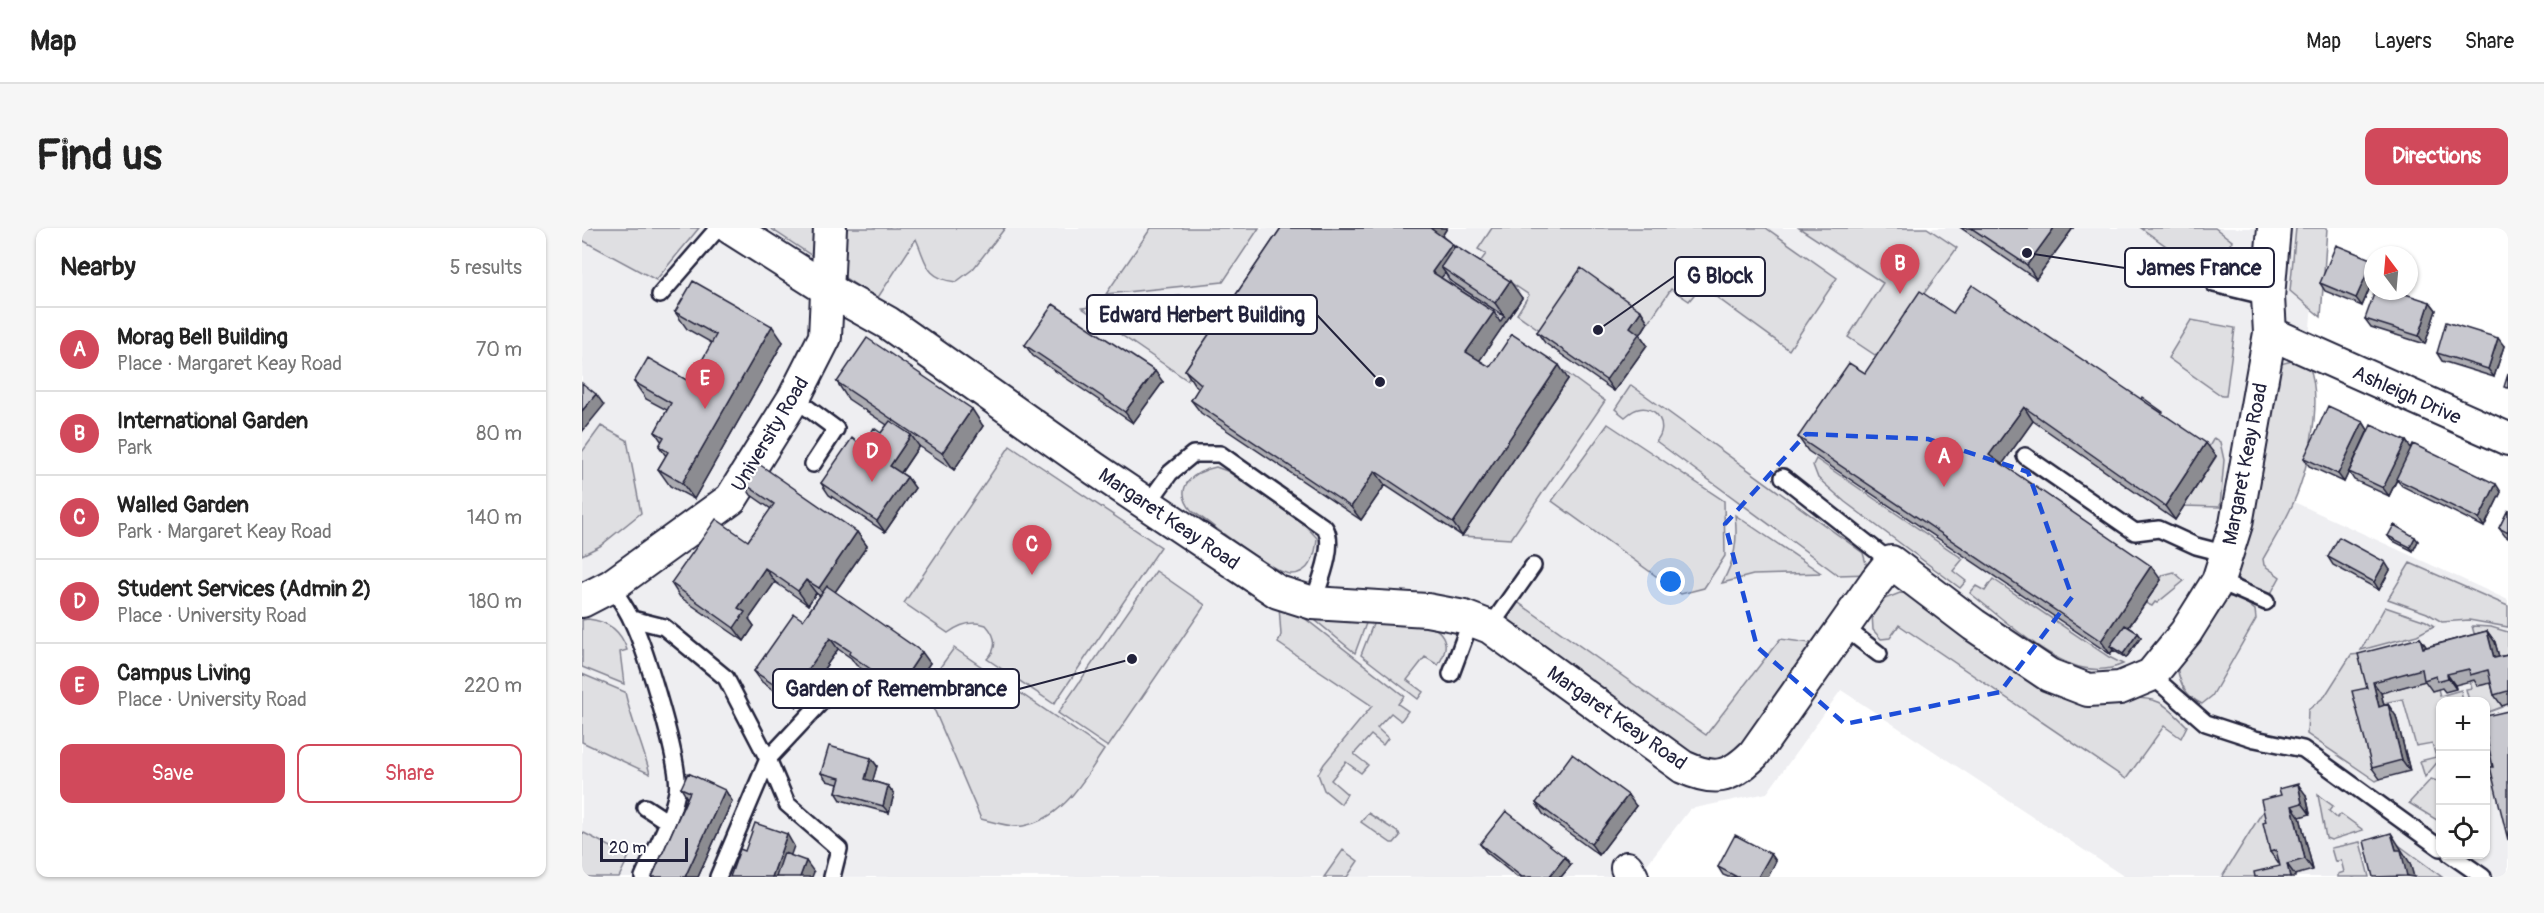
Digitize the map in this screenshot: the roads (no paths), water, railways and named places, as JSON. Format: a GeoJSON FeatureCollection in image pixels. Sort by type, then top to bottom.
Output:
{"type":"FeatureCollection","features":[{"type":"Feature","properties":{"kind":"street","name":"Margaret Keay Road"},"geometry":{"type":"LineString","coordinates":[[731,228],[827,289],[888,323],[1147,505],[1278,592],[1313,603],[1427,610],[1480,623],[1683,766],[1702,776],[1721,776],[1740,769],[1754,754],[1891,562],[1974,625],[2049,675],[2088,690],[2120,688],[2151,675],[2186,632],[2223,567],[2236,524],[2270,333],[2268,297],[2274,228]]}},
{"type":"Feature","properties":{"kind":"street","name":"University Road"},"geometry":{"type":"LineString","coordinates":[[582,601],[611,586],[731,499],[794,398],[825,338],[830,228]]}},
{"type":"Feature","properties":{"kind":"street","name":"Ashleigh Drive"},"geometry":{"type":"LineString","coordinates":[[2270,333],[2508,439]]}},
{"type":"Feature","properties":{"kind":"lane"},"geometry":{"type":"LineString","coordinates":[[660,295],[718,228]]}},
{"type":"Feature","properties":{"kind":"lane"},"geometry":{"type":"LineString","coordinates":[[2214,284],[2268,297]]}},
{"type":"Feature","properties":{"kind":"lane"},"geometry":{"type":"LineString","coordinates":[[794,398],[836,429],[813,464]]}},
{"type":"Feature","properties":{"kind":"lane"},"geometry":{"type":"LineString","coordinates":[[1147,505],[1170,473],[1193,454],[1220,454],[1325,528],[1329,534],[1326,563],[1313,603]]}},
{"type":"Feature","properties":{"kind":"lane"},"geometry":{"type":"LineString","coordinates":[[2025,456],[2135,532],[2159,529],[2196,546],[2266,602]]}},
{"type":"Feature","properties":{"kind":"lane"},"geometry":{"type":"LineString","coordinates":[[1783,477],[1891,562]]}},
{"type":"Feature","properties":{"kind":"lane"},"geometry":{"type":"LineString","coordinates":[[1451,674],[1480,623],[1533,566]]}},
{"type":"Feature","properties":{"kind":"lane"},"geometry":{"type":"LineString","coordinates":[[611,586],[632,619],[648,661],[672,754],[678,790],[668,822],[643,877]]}},
{"type":"Feature","properties":{"kind":"lane"},"geometry":{"type":"LineString","coordinates":[[632,619],[664,627],[726,678],[768,759],[787,804],[839,849],[832,877]]}},
{"type":"Feature","properties":{"kind":"lane"},"geometry":{"type":"LineString","coordinates":[[1845,628],[1879,654]]}},
{"type":"Feature","properties":{"kind":"lane"},"geometry":{"type":"LineString","coordinates":[[2151,675],[2206,723],[2255,739],[2303,749],[2436,845]]}},
{"type":"Feature","properties":{"kind":"lane"},"geometry":{"type":"LineString","coordinates":[[718,877],[768,759],[826,697]]}},
{"type":"Feature","properties":{"kind":"lane"},"geometry":{"type":"LineString","coordinates":[[645,807],[668,822]]}},
{"type":"Feature","properties":{"kind":"lane"},"geometry":{"type":"LineString","coordinates":[[2456,859],[2483,877]]}},
{"type":"Feature","properties":{"kind":"place","name":"James France"},"geometry":{"type":"Point","coordinates":[2027,253]}},
{"type":"Feature","properties":{"kind":"place","name":"International Garden"},"geometry":{"type":"Point","coordinates":[1900,294]}},
{"type":"Feature","properties":{"kind":"place","name":"G Block"},"geometry":{"type":"Point","coordinates":[1598,330]}},
{"type":"Feature","properties":{"kind":"place","name":"Edward Herbert Building"},"geometry":{"type":"Point","coordinates":[1380,382]}},
{"type":"Feature","properties":{"kind":"place","name":"Campus Living"},"geometry":{"type":"Point","coordinates":[705,409]}},
{"type":"Feature","properties":{"kind":"place","name":"Student Services (Admin 2)"},"geometry":{"type":"Point","coordinates":[872,482]}},
{"type":"Feature","properties":{"kind":"place","name":"Morag Bell Building"},"geometry":{"type":"Point","coordinates":[1944,487]}},
{"type":"Feature","properties":{"kind":"place","name":"Walled Garden"},"geometry":{"type":"Point","coordinates":[1032,575]}},
{"type":"Feature","properties":{"kind":"place","name":"Garden of Remembrance"},"geometry":{"type":"Point","coordinates":[1132,659]}}]}
